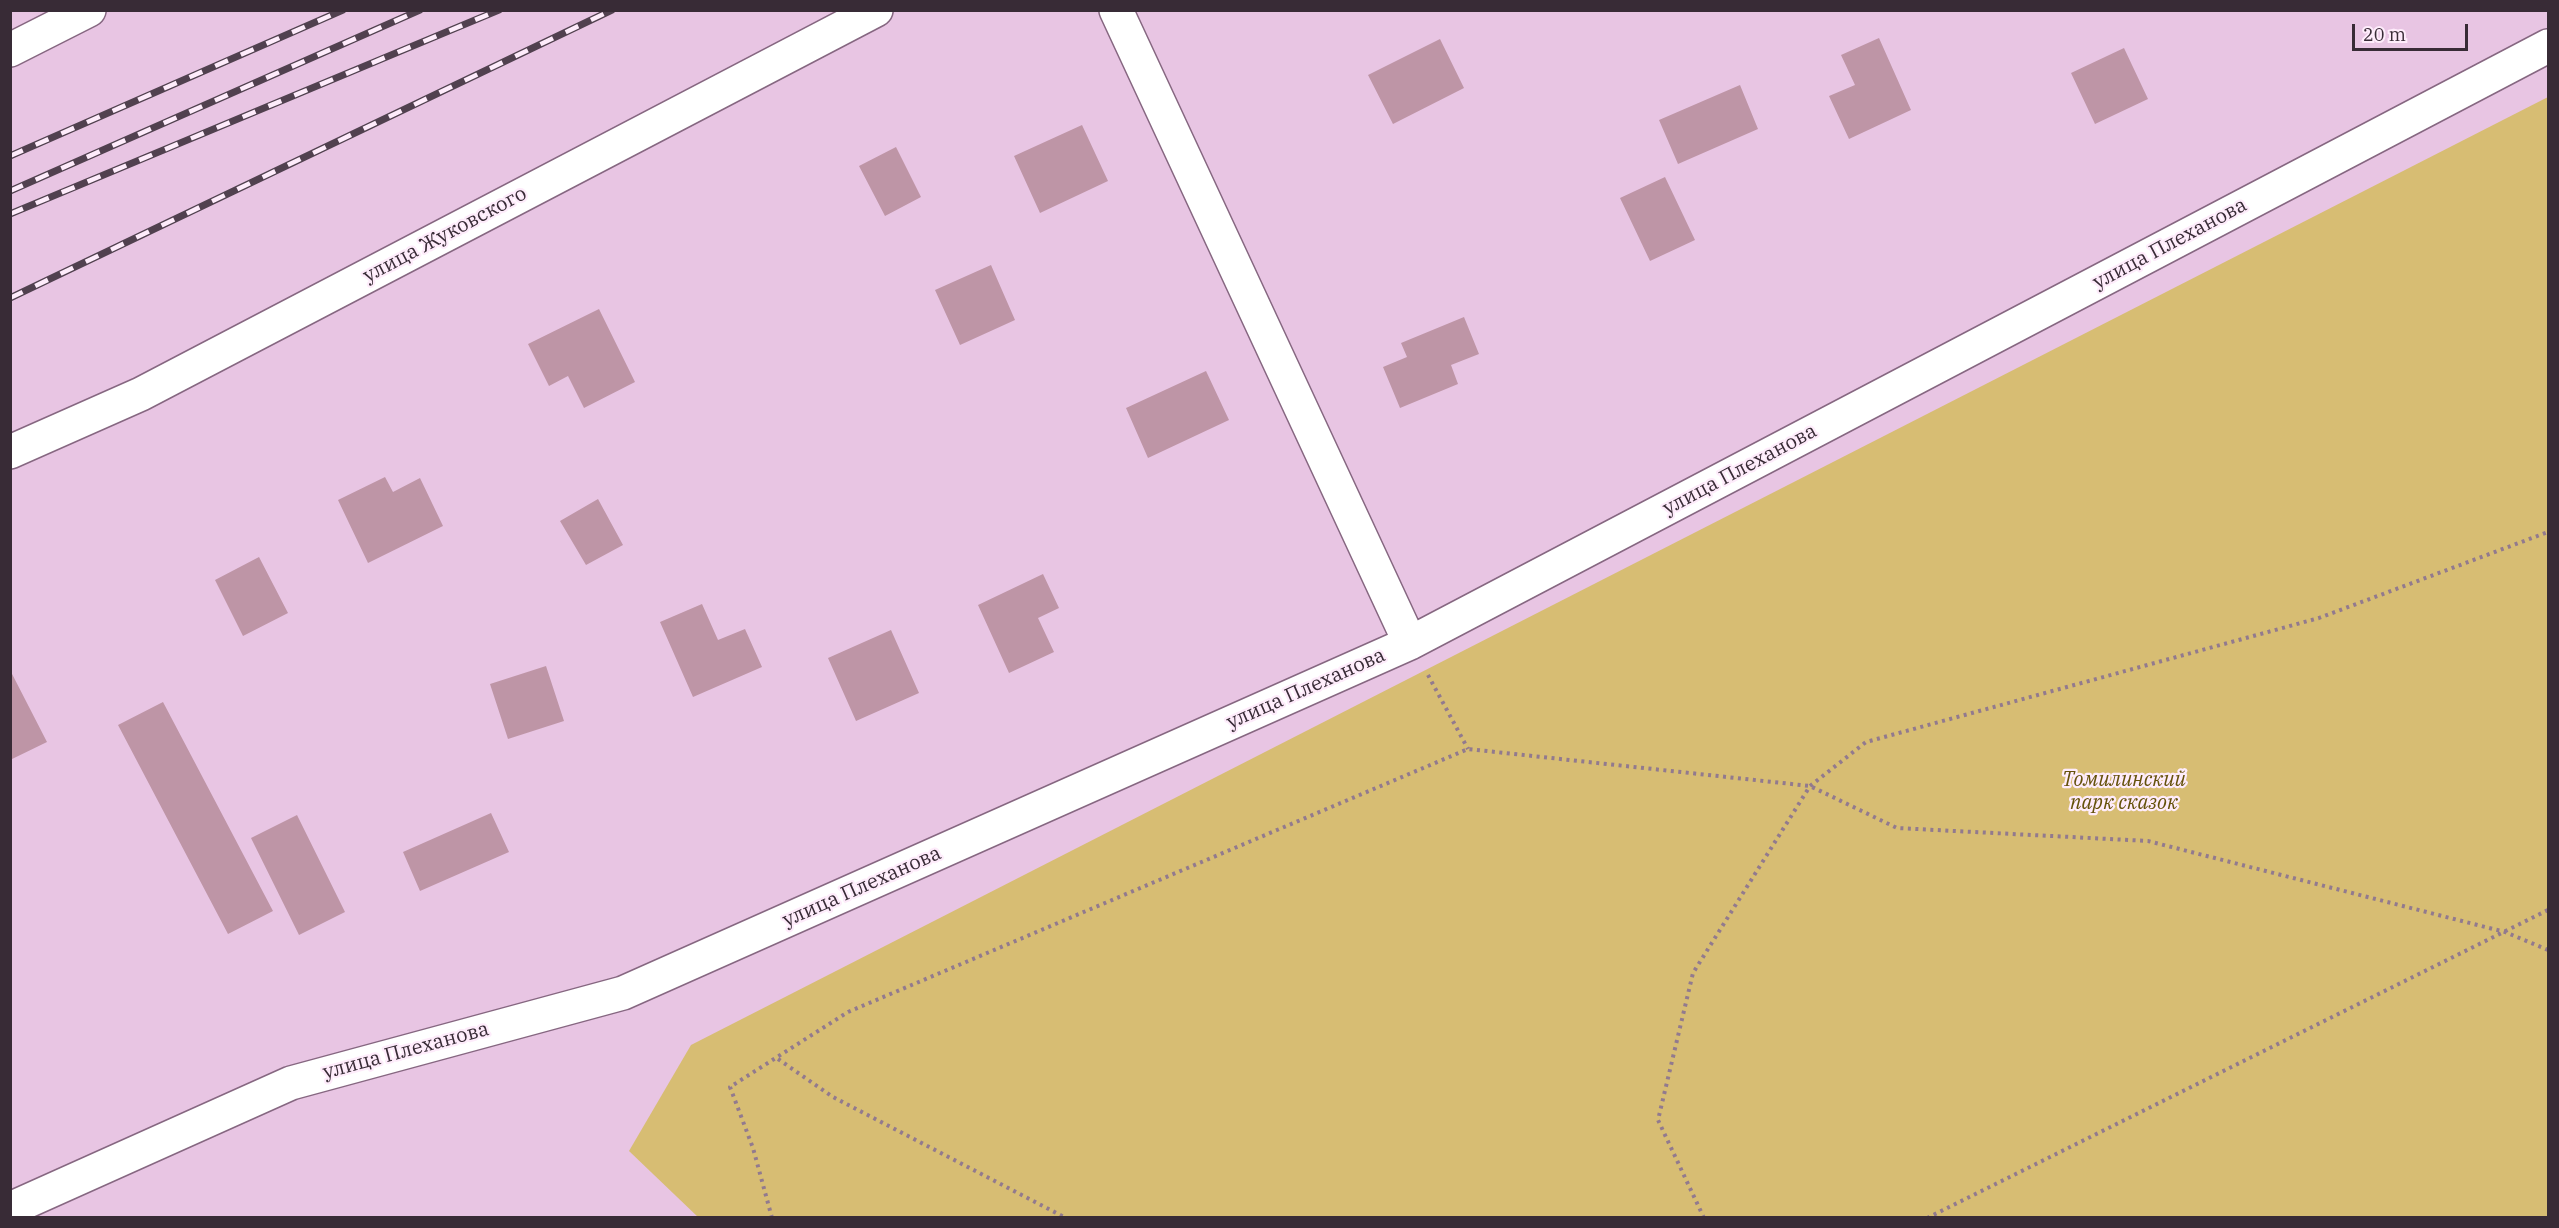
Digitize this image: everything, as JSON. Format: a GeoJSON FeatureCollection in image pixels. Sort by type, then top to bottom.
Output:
{"type":"FeatureCollection","features":[{"type":"Feature","properties":{"kind":"street"},"geometry":{"type":"LineString","coordinates":[[10,50],[89,10]]}},
{"type":"Feature","properties":{"kind":"street","name":"улица Жуковского"},"geometry":{"type":"LineString","coordinates":[[10,452],[141,394],[876,10]]}},
{"type":"Feature","properties":{"kind":"street"},"geometry":{"type":"LineString","coordinates":[[1116,10],[1410,643]]}},
{"type":"Feature","properties":{"kind":"street","name":"улица Плеханова"},"geometry":{"type":"LineString","coordinates":[[10,1209],[291,1083],[623,993],[1410,643],[2548,46]]}},
{"type":"Feature","properties":{"kind":"path"},"geometry":{"type":"LineString","coordinates":[[1704,1218],[1658,1120],[1693,973],[1810,786],[1866,742],[2319,618],[2548,532]]}},
{"type":"Feature","properties":{"kind":"path"},"geometry":{"type":"LineString","coordinates":[[1410,643],[1468,749]]}},
{"type":"Feature","properties":{"kind":"path"},"geometry":{"type":"LineString","coordinates":[[772,1218],[753,1148],[730,1087],[778,1059],[848,1012],[1468,749],[1810,786],[1897,828],[2148,841],[2505,932],[2548,950]]}},
{"type":"Feature","properties":{"kind":"path"},"geometry":{"type":"LineString","coordinates":[[1927,1218],[2548,910]]}},
{"type":"Feature","properties":{"kind":"path"},"geometry":{"type":"LineString","coordinates":[[778,1059],[833,1097],[1066,1218]]}},
{"type":"Feature","properties":{"kind":"green space","name":"Томилинский парк сказок"},"geometry":{"type":"Polygon","coordinates":[[[2548,97],[2548,1217],[699,1218],[629,1151],[691,1045],[2548,97]]]}},
{"type":"Feature","properties":{"kind":"building"},"geometry":{"type":"Polygon","coordinates":[[[1879,38],[1911,110],[1849,139],[1829,96],[1855,85],[1841,55],[1879,38]]]}},
{"type":"Feature","properties":{"kind":"building"},"geometry":{"type":"Polygon","coordinates":[[[1440,39],[1464,88],[1393,124],[1368,75],[1440,39]]]}},
{"type":"Feature","properties":{"kind":"building"},"geometry":{"type":"Polygon","coordinates":[[[2124,48],[2148,99],[2095,124],[2071,73],[2124,48]]]}},
{"type":"Feature","properties":{"kind":"building"},"geometry":{"type":"Polygon","coordinates":[[[1740,85],[1758,129],[1678,164],[1659,120],[1740,85]]]}},
{"type":"Feature","properties":{"kind":"building"},"geometry":{"type":"Polygon","coordinates":[[[1082,125],[1108,181],[1040,213],[1014,156],[1082,125]]]}},
{"type":"Feature","properties":{"kind":"building"},"geometry":{"type":"Polygon","coordinates":[[[896,147],[921,197],[885,216],[859,166],[896,147]]]}},
{"type":"Feature","properties":{"kind":"building"},"geometry":{"type":"Polygon","coordinates":[[[1665,177],[1695,240],[1650,261],[1620,198],[1665,177]]]}},
{"type":"Feature","properties":{"kind":"building"},"geometry":{"type":"Polygon","coordinates":[[[991,265],[1015,320],[960,345],[935,290],[991,265]]]}},
{"type":"Feature","properties":{"kind":"building"},"geometry":{"type":"Polygon","coordinates":[[[599,309],[635,382],[584,408],[568,376],[549,386],[528,344],[599,309]]]}},
{"type":"Feature","properties":{"kind":"building"},"geometry":{"type":"Polygon","coordinates":[[[1464,317],[1479,354],[1451,365],[1458,384],[1400,408],[1383,367],[1407,357],[1401,343],[1464,317]]]}},
{"type":"Feature","properties":{"kind":"building"},"geometry":{"type":"Polygon","coordinates":[[[1206,371],[1229,420],[1148,458],[1126,408],[1206,371]]]}},
{"type":"Feature","properties":{"kind":"building"},"geometry":{"type":"Polygon","coordinates":[[[385,477],[393,492],[420,478],[443,526],[368,563],[338,500],[385,477]]]}},
{"type":"Feature","properties":{"kind":"building"},"geometry":{"type":"Polygon","coordinates":[[[598,499],[623,545],[586,565],[560,521],[598,499]]]}},
{"type":"Feature","properties":{"kind":"building"},"geometry":{"type":"Polygon","coordinates":[[[259,557],[288,613],[243,636],[215,580],[259,557]]]}},
{"type":"Feature","properties":{"kind":"building"},"geometry":{"type":"Polygon","coordinates":[[[1043,574],[1059,608],[1038,618],[1054,652],[1009,673],[978,605],[1043,574]]]}},
{"type":"Feature","properties":{"kind":"building"},"geometry":{"type":"Polygon","coordinates":[[[702,604],[718,640],[745,629],[762,667],[693,697],[660,622],[702,604]]]}},
{"type":"Feature","properties":{"kind":"building"},"geometry":{"type":"Polygon","coordinates":[[[891,630],[919,693],[856,721],[828,658],[891,630]]]}},
{"type":"Feature","properties":{"kind":"building"},"geometry":{"type":"Polygon","coordinates":[[[546,666],[564,721],[508,739],[490,684],[546,666]]]}},
{"type":"Feature","properties":{"kind":"building"},"geometry":{"type":"Polygon","coordinates":[[[10,670],[47,742],[10,760],[10,670]]]}},
{"type":"Feature","properties":{"kind":"building"},"geometry":{"type":"Polygon","coordinates":[[[163,702],[273,911],[228,934],[118,725],[163,702]]]}},
{"type":"Feature","properties":{"kind":"building"},"geometry":{"type":"Polygon","coordinates":[[[491,813],[509,852],[420,891],[403,852],[491,813]]]}},
{"type":"Feature","properties":{"kind":"building"},"geometry":{"type":"Polygon","coordinates":[[[297,815],[345,912],[299,935],[251,838],[297,815]]]}},
{"type":"Feature","properties":{"kind":"railway"},"geometry":{"type":"LineString","coordinates":[[10,156],[343,10]]}},
{"type":"Feature","properties":{"kind":"railway"},"geometry":{"type":"LineString","coordinates":[[10,191],[420,10]]}},
{"type":"Feature","properties":{"kind":"railway"},"geometry":{"type":"LineString","coordinates":[[10,214],[499,10]]}},
{"type":"Feature","properties":{"kind":"railway"},"geometry":{"type":"LineString","coordinates":[[10,298],[612,10]]}}]}
